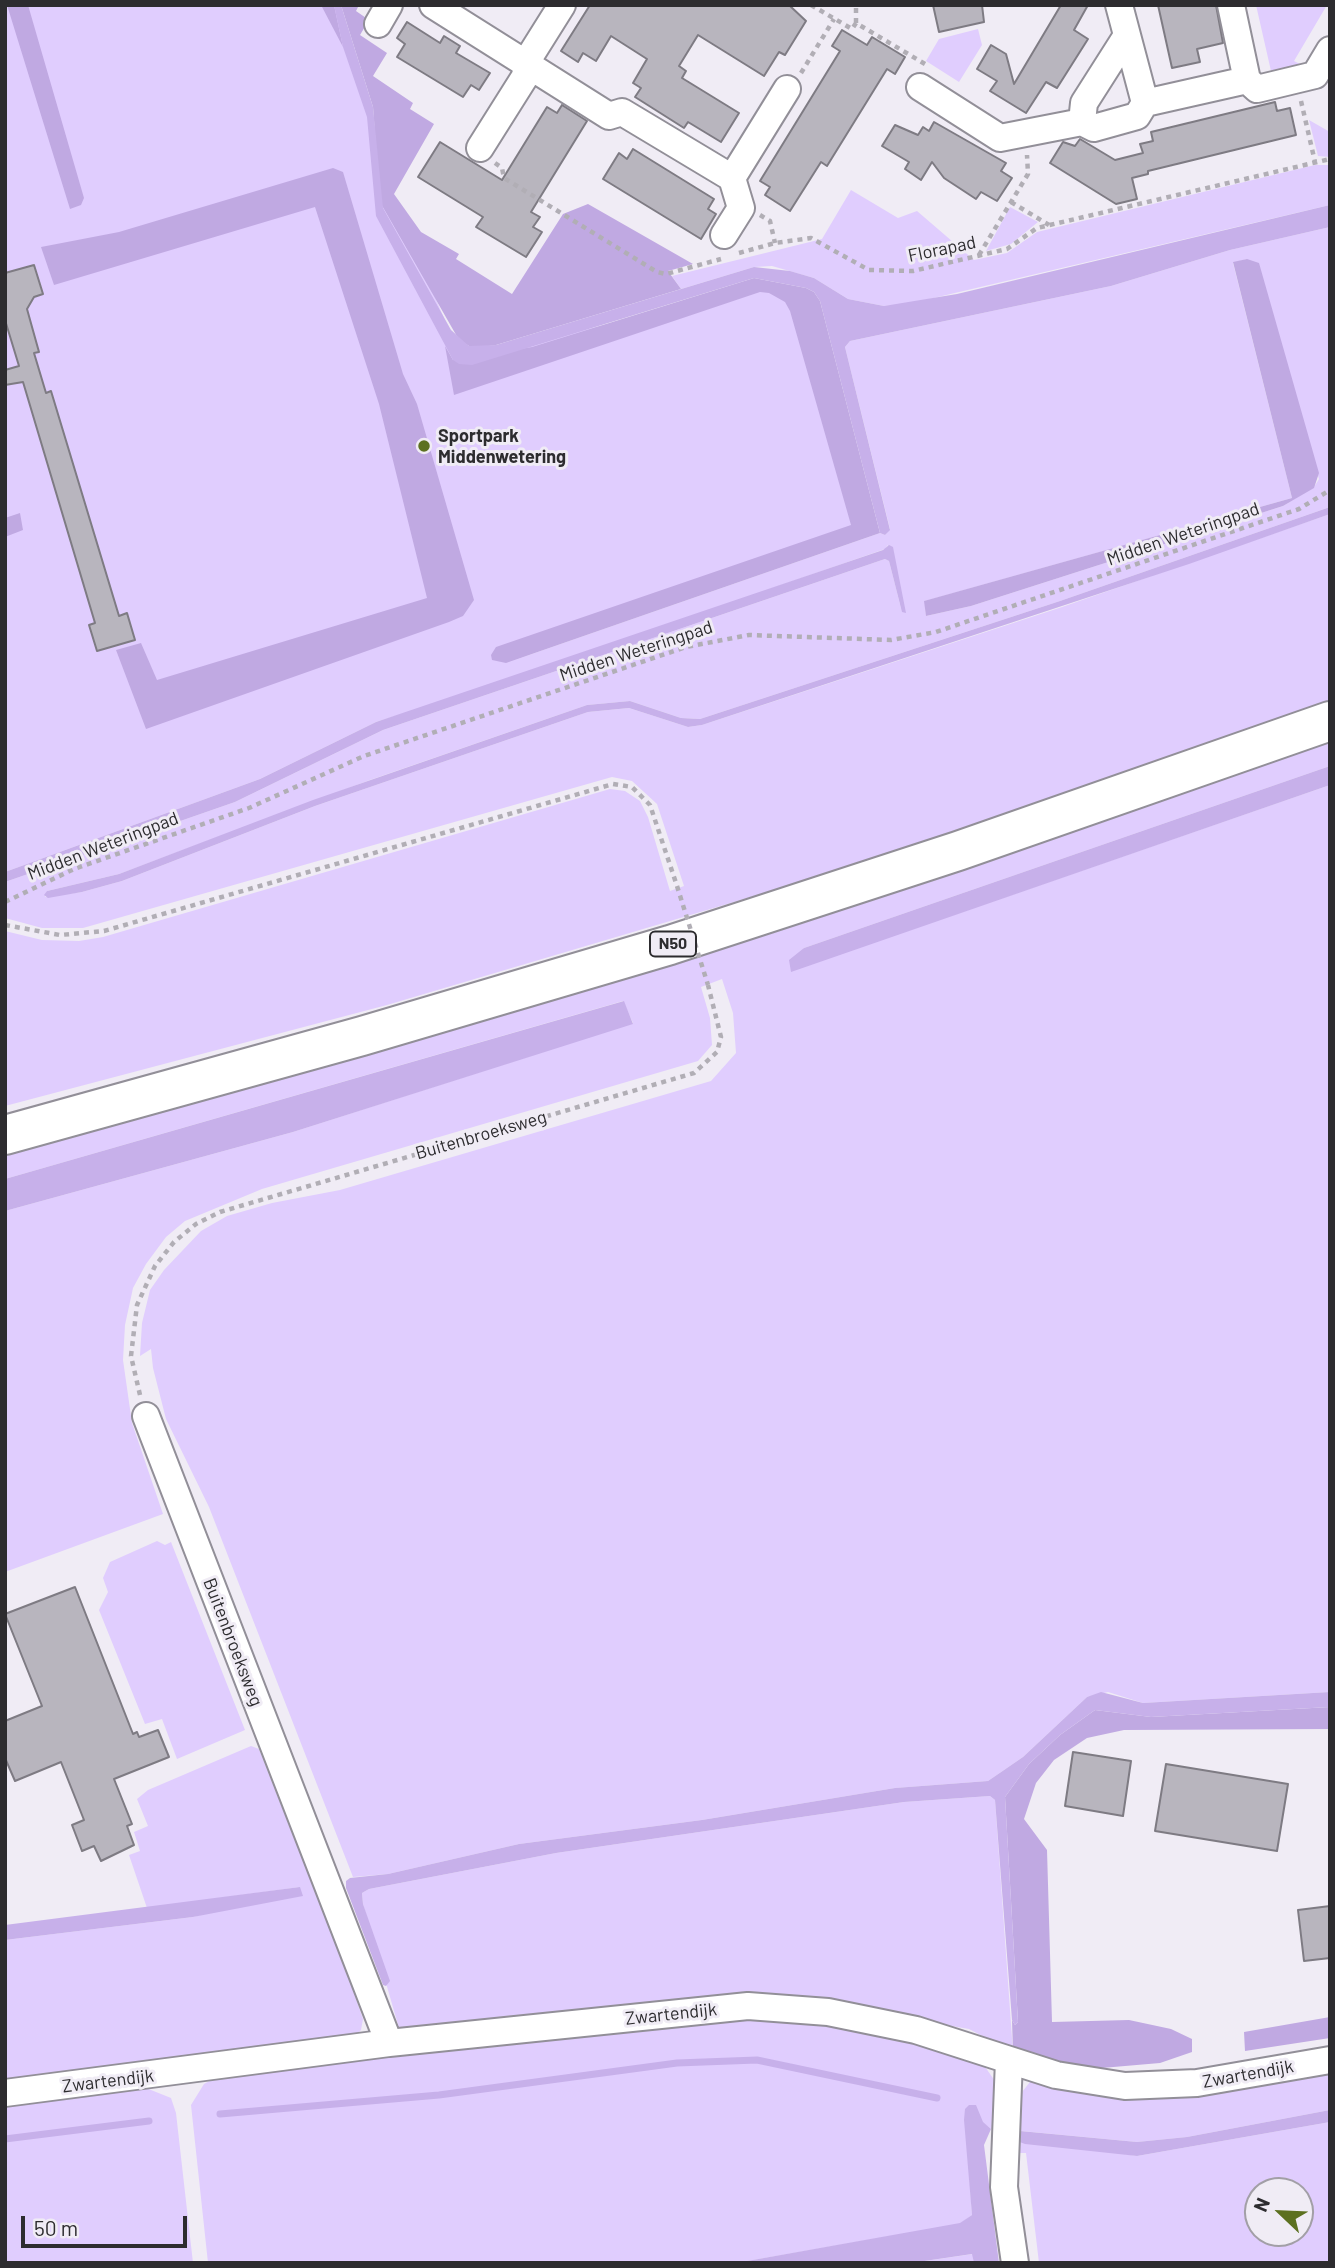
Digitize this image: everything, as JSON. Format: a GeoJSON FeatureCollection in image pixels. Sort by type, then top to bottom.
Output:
{"type":"FeatureCollection","features":[{"type":"Feature","properties":{"kind":"highway","name":"N50"},"geometry":{"type":"LineString","coordinates":[[5,1121],[356,1024],[663,932],[955,838],[1330,708]]}},
{"type":"Feature","properties":{"kind":"highway","name":"N50"},"geometry":{"type":"LineString","coordinates":[[5,1135],[362,1036],[670,945],[958,851],[1330,721]]}},
{"type":"Feature","properties":{"kind":"street"},"geometry":{"type":"LineString","coordinates":[[433,5],[609,116],[622,112],[732,178],[741,208],[724,235]]}},
{"type":"Feature","properties":{"kind":"street"},"geometry":{"type":"LineString","coordinates":[[480,148],[526,75],[525,64],[562,5]]}},
{"type":"Feature","properties":{"kind":"street"},"geometry":{"type":"LineString","coordinates":[[920,87],[1000,138],[1082,122],[1094,128],[1138,117],[1145,103],[1119,5]]}},
{"type":"Feature","properties":{"kind":"street"},"geometry":{"type":"LineString","coordinates":[[1231,5],[1247,80],[1257,89],[1315,75],[1330,50]]}},
{"type":"Feature","properties":{"kind":"street"},"geometry":{"type":"LineString","coordinates":[[1082,122],[1084,103],[1126,37]]}},
{"type":"Feature","properties":{"kind":"street"},"geometry":{"type":"LineString","coordinates":[[1145,103],[1247,80]]}},
{"type":"Feature","properties":{"kind":"street"},"geometry":{"type":"LineString","coordinates":[[732,178],[787,89]]}},
{"type":"Feature","properties":{"kind":"street","name":"Buitenbroeksweg"},"geometry":{"type":"LineString","coordinates":[[146,1416],[389,2043]]}},
{"type":"Feature","properties":{"kind":"street","name":"Zwartendijk"},"geometry":{"type":"LineString","coordinates":[[5,2093],[389,2043],[748,2006],[828,2012],[916,2030],[1056,2075],[1125,2085],[1197,2083],[1330,2060]]}},
{"type":"Feature","properties":{"kind":"street"},"geometry":{"type":"LineString","coordinates":[[1009,2060],[1004,2187],[1015,2263]]}},
{"type":"Feature","properties":{"kind":"path"},"geometry":{"type":"LineString","coordinates":[[811,5],[852,29],[856,23],[856,5]]}},
{"type":"Feature","properties":{"kind":"path"},"geometry":{"type":"LineString","coordinates":[[787,89],[802,73],[834,19]]}},
{"type":"Feature","properties":{"kind":"path"},"geometry":{"type":"LineString","coordinates":[[856,23],[932,68],[920,87]]}},
{"type":"Feature","properties":{"kind":"path"},"geometry":{"type":"LineString","coordinates":[[1296,80],[1315,162]]}},
{"type":"Feature","properties":{"kind":"path"},"geometry":{"type":"LineString","coordinates":[[978,256],[1028,174],[1027,133]]}},
{"type":"Feature","properties":{"kind":"path","name":"Florapad"},"geometry":{"type":"LineString","coordinates":[[480,148],[477,152],[502,167],[505,178],[666,274],[775,243],[811,238],[827,244],[854,264],[889,273],[913,271],[1007,249],[1037,229],[1050,225],[1330,159]]}},
{"type":"Feature","properties":{"kind":"path"},"geometry":{"type":"LineString","coordinates":[[1011,202],[1050,225]]}},
{"type":"Feature","properties":{"kind":"path","name":"Midden Weteringpad"},"geometry":{"type":"LineString","coordinates":[[5,902],[74,869],[249,807],[364,756],[686,647],[749,635],[891,640],[936,632],[1298,509],[1330,490]]}},
{"type":"Feature","properties":{"kind":"path","name":"Buitenbroeksweg"},"geometry":{"type":"LineString","coordinates":[[5,925],[60,935],[104,931],[613,784],[632,787],[650,805],[708,985],[721,1037],[717,1052],[694,1073],[220,1212],[196,1224],[174,1242],[155,1266],[134,1320],[131,1356],[146,1416]]}},
{"type":"Feature","properties":{"kind":"shaded area"},"geometry":{"type":"Polygon","coordinates":[[[5,5],[336,5],[368,108],[375,157],[462,360],[770,284],[811,317],[866,532],[506,663],[880,533],[885,535],[890,529],[845,347],[850,341],[1111,286],[1230,250],[1330,227],[1330,507],[1060,601],[700,719],[681,718],[630,701],[587,705],[370,780],[119,874],[47,891],[45,897],[82,892],[122,881],[315,806],[588,712],[629,708],[688,727],[702,725],[1062,607],[1330,514],[1330,700],[1018,811],[788,886],[387,1005],[5,1106],[5,931],[42,940],[79,941],[103,937],[610,789],[625,791],[640,801],[648,817],[670,891],[684,886],[657,804],[632,781],[612,777],[83,928],[42,928],[5,918],[5,882],[235,802],[383,730],[885,559],[889,561],[902,612],[888,545],[885,549],[497,684],[376,722],[260,779],[5,872],[5,5]],[[1247,259],[1233,263],[1292,498],[925,601],[926,616],[971,606],[1283,506],[1314,487],[1319,479],[1247,259]]]}},
{"type":"Feature","properties":{"kind":"shaded area"},"geometry":{"type":"Polygon","coordinates":[[[7,5],[28,5],[84,198],[81,205],[70,209],[7,5]]]}},
{"type":"Feature","properties":{"kind":"shaded area"},"geometry":{"type":"Polygon","coordinates":[[[321,5],[334,5],[343,47],[321,5]]]}},
{"type":"Feature","properties":{"kind":"shaded area"},"geometry":{"type":"Polygon","coordinates":[[[334,5],[341,5],[373,107],[383,208],[451,330],[469,346],[496,345],[754,267],[790,271],[814,278],[848,299],[884,306],[957,294],[1330,205],[1330,227],[1230,250],[1111,286],[850,341],[845,347],[890,530],[885,535],[880,533],[820,301],[814,292],[806,288],[754,278],[472,365],[459,364],[453,360],[376,216],[367,117],[343,47],[334,5]]]}},
{"type":"Feature","properties":{"kind":"shaded area"},"geometry":{"type":"Polygon","coordinates":[[[341,5],[359,5],[356,11],[369,20],[360,35],[387,53],[373,76],[413,103],[410,109],[434,124],[394,194],[421,232],[459,254],[456,259],[512,294],[563,214],[588,204],[693,264],[668,271],[681,289],[496,345],[469,346],[459,340],[380,202],[373,107],[341,5]]]}},
{"type":"Feature","properties":{"kind":"shaded area"},"geometry":{"type":"Polygon","coordinates":[[[1256,5],[1327,5],[1294,61],[1300,64],[1271,71],[1256,5]]]}},
{"type":"Feature","properties":{"kind":"shaded area"},"geometry":{"type":"Polygon","coordinates":[[[978,29],[982,45],[959,82],[926,61],[939,39],[978,29]]]}},
{"type":"Feature","properties":{"kind":"shaded area"},"geometry":{"type":"Polygon","coordinates":[[[1309,120],[1330,132],[1330,157],[1318,156],[1309,120]]]}},
{"type":"Feature","properties":{"kind":"shaded area"},"geometry":{"type":"Polygon","coordinates":[[[1315,165],[1330,165],[1330,205],[908,304],[884,306],[848,299],[814,278],[772,266],[754,267],[681,289],[672,276],[822,239],[851,190],[898,218],[917,211],[974,260],[1007,253],[1037,232],[1315,165]]]}},
{"type":"Feature","properties":{"kind":"shaded area"},"geometry":{"type":"Polygon","coordinates":[[[333,168],[343,172],[403,374],[417,404],[474,600],[463,616],[449,622],[146,729],[116,650],[141,643],[157,680],[427,598],[379,404],[315,207],[54,285],[41,247],[119,232],[333,168]]]}},
{"type":"Feature","properties":{"kind":"shaded area"},"geometry":{"type":"Polygon","coordinates":[[[1010,207],[1038,222],[1011,244],[986,251],[1010,207]]]}},
{"type":"Feature","properties":{"kind":"shaded area"},"geometry":{"type":"Polygon","coordinates":[[[1247,259],[1259,263],[1319,473],[1314,488],[1283,506],[971,606],[926,616],[924,601],[1292,498],[1233,262],[1247,259]]]}},
{"type":"Feature","properties":{"kind":"shaded area"},"geometry":{"type":"Polygon","coordinates":[[[754,278],[806,288],[814,292],[820,301],[880,533],[506,663],[492,660],[491,655],[496,647],[851,525],[790,311],[785,302],[769,293],[760,292],[454,395],[445,346],[453,360],[532,347],[754,278]]]}},
{"type":"Feature","properties":{"kind":"shaded area"},"geometry":{"type":"Polygon","coordinates":[[[1330,507],[1330,514],[1189,564],[702,725],[688,727],[629,708],[588,712],[315,806],[122,881],[82,892],[48,898],[44,895],[47,891],[119,874],[313,800],[587,705],[630,701],[681,718],[700,719],[1060,601],[1330,507]]]}},
{"type":"Feature","properties":{"kind":"shaded area"},"geometry":{"type":"Polygon","coordinates":[[[20,513],[23,530],[5,537],[5,518],[20,513]]]}},
{"type":"Feature","properties":{"kind":"shaded area"},"geometry":{"type":"Polygon","coordinates":[[[889,545],[893,547],[906,613],[902,612],[889,561],[885,559],[383,730],[235,802],[5,882],[5,872],[260,779],[376,722],[883,550],[889,545]]]}},
{"type":"Feature","properties":{"kind":"shaded area"},"geometry":{"type":"Polygon","coordinates":[[[1330,736],[1330,766],[804,948],[791,971],[1330,785],[1330,1692],[1143,1703],[1108,1692],[1087,1697],[1023,1757],[988,1781],[895,1788],[702,1820],[519,1844],[388,1874],[353,1877],[209,1507],[166,1419],[151,1349],[140,1356],[142,1323],[150,1290],[164,1270],[201,1231],[227,1216],[272,1203],[340,1190],[711,1081],[736,1053],[733,1013],[722,979],[701,987],[710,1018],[712,1045],[698,1061],[262,1189],[185,1221],[166,1237],[146,1264],[133,1288],[125,1325],[123,1360],[132,1423],[163,1514],[5,1572],[5,1211],[293,1132],[633,1023],[623,1001],[5,1179],[5,1140],[1330,736]]]}},
{"type":"Feature","properties":{"kind":"shaded area"},"geometry":{"type":"Polygon","coordinates":[[[1330,766],[1330,785],[791,972],[789,960],[804,948],[1330,766]]]}},
{"type":"Feature","properties":{"kind":"shaded area"},"geometry":{"type":"Polygon","coordinates":[[[624,1001],[633,1024],[293,1132],[5,1211],[5,1179],[624,1001]]]}},
{"type":"Feature","properties":{"kind":"shaded area"},"geometry":{"type":"Polygon","coordinates":[[[157,1541],[165,1545],[171,1542],[245,1730],[177,1759],[162,1719],[145,1724],[99,1610],[108,1592],[103,1578],[110,1562],[157,1541]]]}},
{"type":"Feature","properties":{"kind":"shaded area"},"geometry":{"type":"Polygon","coordinates":[[[1101,1692],[1143,1703],[1330,1692],[1330,1707],[1151,1717],[1095,1710],[1060,1735],[1029,1764],[1005,1797],[1018,2022],[1015,2025],[1012,2020],[995,1800],[990,1796],[904,1802],[556,1853],[369,1889],[362,1893],[363,1904],[390,1981],[386,1986],[383,1985],[346,1888],[346,1881],[350,1878],[388,1874],[519,1844],[702,1820],[895,1788],[988,1781],[1023,1757],[1087,1697],[1101,1692]]]}},
{"type":"Feature","properties":{"kind":"shaded area"},"geometry":{"type":"Polygon","coordinates":[[[1330,1707],[1330,1729],[1124,1730],[1087,1738],[1054,1760],[1036,1783],[1024,1819],[1047,1850],[1052,2022],[1129,2020],[1171,2029],[1192,2039],[1192,2052],[1160,2063],[1090,2069],[1013,2052],[1012,2020],[1015,2025],[1018,2022],[1005,1797],[1029,1764],[1060,1735],[1095,1710],[1151,1717],[1330,1707]]]}},
{"type":"Feature","properties":{"kind":"shaded area"},"geometry":{"type":"Polygon","coordinates":[[[251,1746],[259,1749],[345,1967],[363,2019],[361,2030],[357,2034],[5,2082],[5,1940],[193,1917],[300,1887],[147,1908],[129,1855],[140,1851],[134,1832],[148,1826],[137,1799],[148,1790],[251,1746]]]}},
{"type":"Feature","properties":{"kind":"shaded area"},"geometry":{"type":"Polygon","coordinates":[[[990,1796],[995,1800],[1013,2052],[969,2029],[812,2002],[432,2034],[399,2028],[363,1904],[362,1893],[369,1889],[556,1853],[904,1802],[990,1796]]]}},
{"type":"Feature","properties":{"kind":"shaded area"},"geometry":{"type":"Polygon","coordinates":[[[300,1887],[303,1896],[193,1917],[5,1940],[5,1925],[300,1887]]]}},
{"type":"Feature","properties":{"kind":"shaded area"},"geometry":{"type":"Polygon","coordinates":[[[760,2013],[867,2027],[981,2061],[997,2084],[999,2129],[991,2129],[965,2109],[972,2215],[960,2224],[736,2263],[208,2263],[191,2105],[204,2084],[215,2078],[760,2013]]]}},
{"type":"Feature","properties":{"kind":"shaded area"},"geometry":{"type":"Polygon","coordinates":[[[1330,2017],[1330,2038],[1245,2051],[1244,2032],[1330,2017]]]}},
{"type":"Feature","properties":{"kind":"shaded area"},"geometry":{"type":"Polygon","coordinates":[[[1330,2069],[1330,2110],[1187,2137],[1137,2142],[1021,2131],[1016,2137],[1137,2156],[1330,2122],[1330,2263],[1039,2263],[1026,2153],[1010,2153],[1018,2097],[1030,2082],[1039,2078],[1330,2069]]]}},
{"type":"Feature","properties":{"kind":"shaded area"},"geometry":{"type":"Polygon","coordinates":[[[141,2086],[171,2098],[176,2113],[193,2263],[5,2263],[5,2103],[141,2086]]]}},
{"type":"Feature","properties":{"kind":"shaded area"},"geometry":{"type":"Polygon","coordinates":[[[969,2105],[976,2105],[983,2122],[991,2129],[984,2145],[999,2263],[974,2263],[972,2254],[911,2263],[736,2263],[960,2223],[972,2215],[964,2120],[965,2109],[969,2105]]]}},
{"type":"Feature","properties":{"kind":"shaded area"},"geometry":{"type":"Polygon","coordinates":[[[1330,2110],[1330,2122],[1137,2156],[1025,2144],[1017,2141],[1016,2137],[1020,2131],[1137,2142],[1187,2137],[1330,2110]]]}},
{"type":"Feature","properties":{"kind":"shaded area"},"geometry":{"type":"Polygon","coordinates":[[[973,2254],[974,2263],[911,2263],[973,2254]]]}},
{"type":"Feature","properties":{"kind":"building"},"geometry":{"type":"Polygon","coordinates":[[[590,5],[789,5],[806,21],[785,55],[779,52],[764,76],[698,35],[679,66],[686,71],[682,78],[739,113],[721,142],[688,122],[684,128],[635,97],[641,88],[633,83],[647,59],[611,36],[596,61],[583,53],[578,62],[561,51],[590,5]]]}},
{"type":"Feature","properties":{"kind":"building"},"geometry":{"type":"Polygon","coordinates":[[[933,5],[982,5],[984,22],[939,32],[933,5]]]}},
{"type":"Feature","properties":{"kind":"building"},"geometry":{"type":"Polygon","coordinates":[[[1061,5],[1088,5],[1074,30],[1088,39],[1057,88],[1046,82],[1026,113],[990,91],[997,81],[977,69],[991,45],[1006,54],[1014,84],[1061,5]]]}},
{"type":"Feature","properties":{"kind":"building"},"geometry":{"type":"Polygon","coordinates":[[[1158,5],[1216,5],[1223,43],[1197,49],[1200,62],[1172,68],[1158,5]]]}},
{"type":"Feature","properties":{"kind":"building"},"geometry":{"type":"Polygon","coordinates":[[[407,22],[440,43],[444,36],[460,46],[456,53],[490,73],[479,90],[471,85],[463,97],[397,57],[405,44],[397,38],[407,22]]]}},
{"type":"Feature","properties":{"kind":"building"},"geometry":{"type":"Polygon","coordinates":[[[842,30],[867,45],[872,37],[905,57],[895,74],[887,69],[827,166],[821,162],[790,211],[765,195],[770,187],[760,181],[840,51],[832,46],[842,30]]]}},
{"type":"Feature","properties":{"kind":"building"},"geometry":{"type":"Polygon","coordinates":[[[1275,102],[1277,111],[1290,108],[1296,135],[1148,171],[1148,174],[1132,178],[1137,199],[1116,204],[1050,163],[1063,142],[1075,146],[1080,139],[1115,160],[1143,153],[1140,144],[1153,141],[1151,132],[1275,102]]]}},
{"type":"Feature","properties":{"kind":"building"},"geometry":{"type":"Polygon","coordinates":[[[562,105],[587,121],[531,212],[540,217],[533,227],[542,232],[526,257],[476,227],[483,217],[418,177],[440,142],[502,180],[547,107],[557,113],[562,105]]]}},
{"type":"Feature","properties":{"kind":"building"},"geometry":{"type":"Polygon","coordinates":[[[934,122],[1006,163],[1001,171],[1012,178],[997,201],[981,192],[976,199],[944,178],[932,162],[921,180],[905,169],[909,162],[882,146],[895,125],[918,135],[923,127],[929,131],[934,122]]]}},
{"type":"Feature","properties":{"kind":"building"},"geometry":{"type":"Polygon","coordinates":[[[633,149],[714,199],[708,209],[716,214],[701,239],[603,179],[619,153],[627,159],[633,149]]]}},
{"type":"Feature","properties":{"kind":"building"},"geometry":{"type":"Polygon","coordinates":[[[34,265],[43,294],[34,297],[27,309],[39,352],[34,353],[46,393],[51,391],[119,616],[127,613],[135,640],[97,651],[89,625],[95,623],[23,382],[5,385],[5,370],[19,366],[5,320],[5,273],[34,265]]]}},
{"type":"Feature","properties":{"kind":"building"},"geometry":{"type":"Polygon","coordinates":[[[75,1587],[133,1734],[137,1732],[139,1737],[158,1730],[169,1757],[114,1779],[132,1824],[127,1826],[134,1845],[101,1861],[94,1846],[82,1851],[72,1825],[84,1820],[61,1762],[15,1781],[5,1758],[5,1721],[42,1706],[5,1614],[75,1587]]]}},
{"type":"Feature","properties":{"kind":"building"},"geometry":{"type":"Polygon","coordinates":[[[1073,1752],[1131,1761],[1123,1816],[1065,1806],[1073,1752]]]}},
{"type":"Feature","properties":{"kind":"building"},"geometry":{"type":"Polygon","coordinates":[[[1166,1764],[1288,1784],[1277,1851],[1155,1831],[1166,1764]]]}},
{"type":"Feature","properties":{"kind":"building"},"geometry":{"type":"Polygon","coordinates":[[[1330,1906],[1330,1958],[1304,1961],[1298,1910],[1330,1906]]]}},
{"type":"Feature","properties":{"kind":"waterway"},"geometry":{"type":"LineString","coordinates":[[220,2114],[439,2095],[677,2063],[757,2060],[937,2098]]}},
{"type":"Feature","properties":{"kind":"waterway"},"geometry":{"type":"LineString","coordinates":[[5,2139],[149,2121]]}},
{"type":"Feature","properties":{"kind":"place","name":"Sportpark Middenwetering"},"geometry":{"type":"Point","coordinates":[424,446]}}]}
